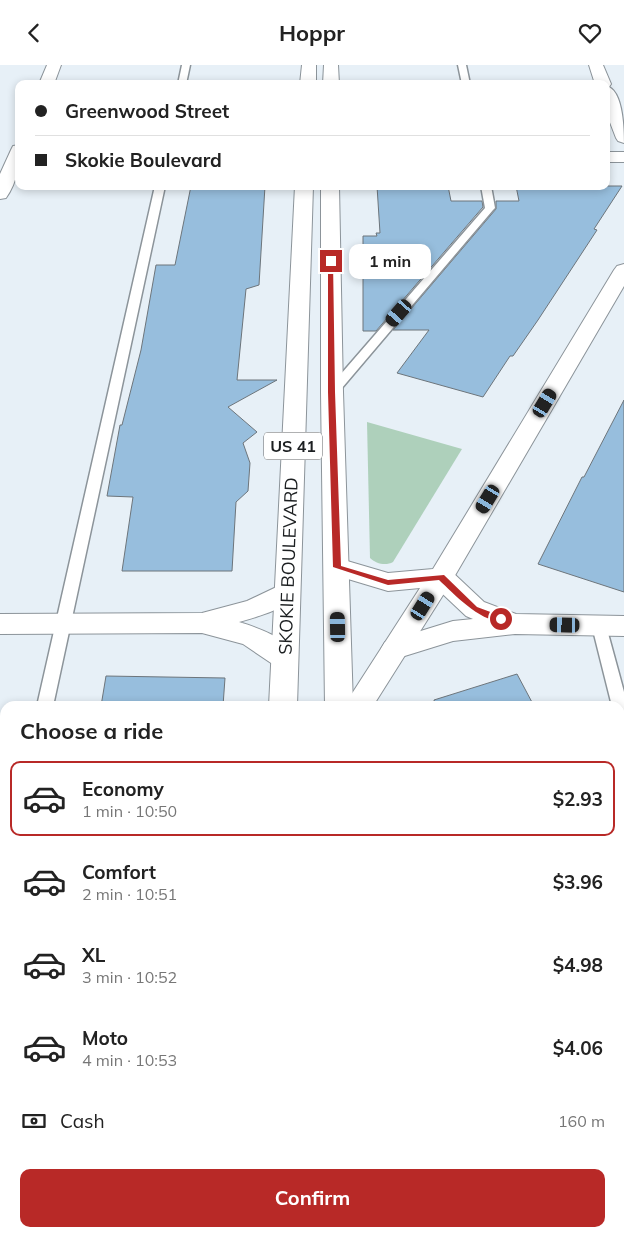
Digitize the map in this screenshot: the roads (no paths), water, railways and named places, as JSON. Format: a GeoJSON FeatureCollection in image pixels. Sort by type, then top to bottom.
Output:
{"type":"FeatureCollection","features":[{"type":"Feature","properties":{"kind":"main road"},"geometry":{"type":"LineString","coordinates":[[48,80],[54,65]]}},
{"type":"Feature","properties":{"kind":"main road"},"geometry":{"type":"LineString","coordinates":[[308,80],[309,65]]}},
{"type":"Feature","properties":{"kind":"main road"},"geometry":{"type":"LineString","coordinates":[[331,65],[331,80]]}},
{"type":"Feature","properties":{"kind":"main road"},"geometry":{"type":"LineString","coordinates":[[596,65],[602,80]]}},
{"type":"Feature","properties":{"kind":"main road"},"geometry":{"type":"LineString","coordinates":[[610,101],[624,138]]}},
{"type":"Feature","properties":{"kind":"main road"},"geometry":{"type":"LineString","coordinates":[[0,194],[13,154]]}},
{"type":"Feature","properties":{"kind":"main road"},"geometry":{"type":"LineString","coordinates":[[610,157],[624,157]]}},
{"type":"Feature","properties":{"kind":"main road","name":"SKOKIE BOULEVARD"},"geometry":{"type":"LineString","coordinates":[[283,701],[304,190]]}},
{"type":"Feature","properties":{"kind":"main road","name":"US 41"},"geometry":{"type":"LineString","coordinates":[[330,190],[332,392],[339,701]]}},
{"type":"Feature","properties":{"kind":"main road"},"geometry":{"type":"LineString","coordinates":[[361,701],[441,577],[624,270]]}},
{"type":"Feature","properties":{"kind":"main road"},"geometry":{"type":"LineString","coordinates":[[337,567],[388,582],[441,577],[474,609],[514,624]]}},
{"type":"Feature","properties":{"kind":"main road"},"geometry":{"type":"LineString","coordinates":[[0,624],[202,623],[255,608],[287,591]]}},
{"type":"Feature","properties":{"kind":"main road"},"geometry":{"type":"LineString","coordinates":[[202,623],[252,636],[284,658]]}},
{"type":"Feature","properties":{"kind":"main road"},"geometry":{"type":"LineString","coordinates":[[395,649],[453,631],[514,624],[611,626]]}},
{"type":"Feature","properties":{"kind":"lane"},"geometry":{"type":"LineString","coordinates":[[183,80],[186,65]]}},
{"type":"Feature","properties":{"kind":"lane"},"geometry":{"type":"LineString","coordinates":[[462,65],[465,80]]}},
{"type":"Feature","properties":{"kind":"lane"},"geometry":{"type":"LineString","coordinates":[[46,701],[159,190]]}},
{"type":"Feature","properties":{"kind":"lane"},"geometry":{"type":"LineString","coordinates":[[332,392],[490,208],[487,190]]}},
{"type":"Feature","properties":{"kind":"lane"},"geometry":{"type":"LineString","coordinates":[[611,626],[619,701]]}}]}
